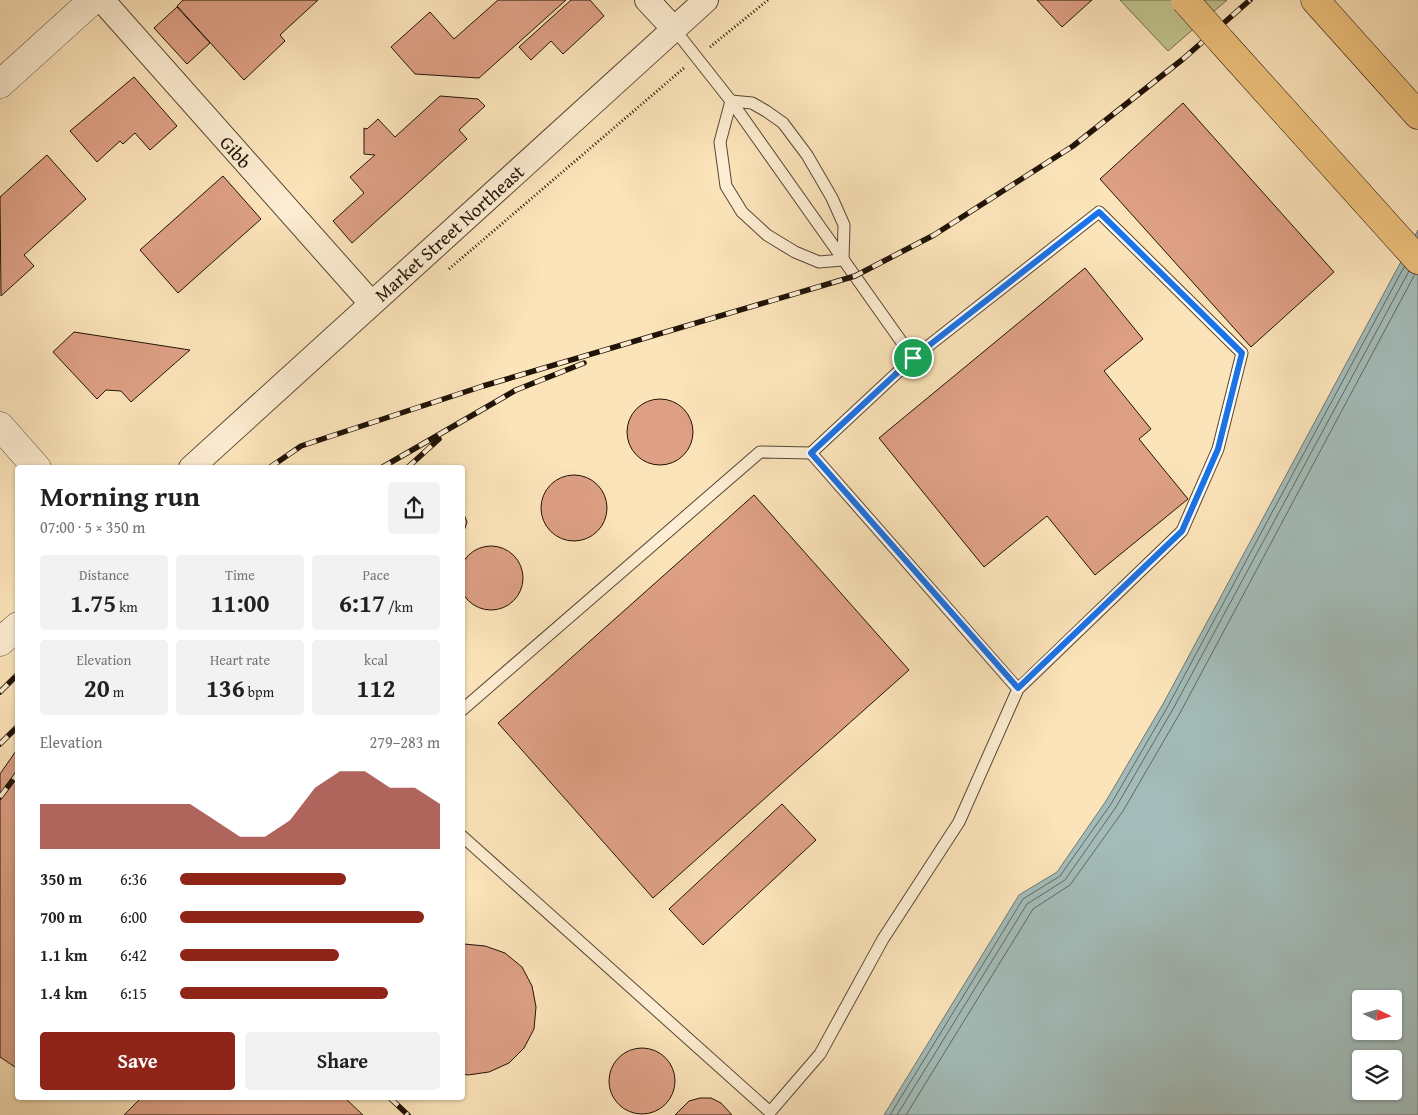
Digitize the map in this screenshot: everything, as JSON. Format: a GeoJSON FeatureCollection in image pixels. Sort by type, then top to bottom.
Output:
{"type":"FeatureCollection","features":[{"type":"Feature","properties":{"kind":"highway"},"geometry":{"type":"LineString","coordinates":[[1185,0],[1418,260]]}},
{"type":"Feature","properties":{"kind":"highway"},"geometry":{"type":"LineString","coordinates":[[1315,0],[1418,114]]}},
{"type":"Feature","properties":{"kind":"street"},"geometry":{"type":"LineString","coordinates":[[0,84],[93,0]]}},
{"type":"Feature","properties":{"kind":"street","name":"Gibb"},"geometry":{"type":"LineString","coordinates":[[102,0],[370,304]]}},
{"type":"Feature","properties":{"kind":"street"},"geometry":{"type":"LineString","coordinates":[[647,0],[675,30]]}},
{"type":"Feature","properties":{"kind":"street","name":"Market Street Northeast"},"geometry":{"type":"LineString","coordinates":[[194,465],[706,0]]}},
{"type":"Feature","properties":{"kind":"street"},"geometry":{"type":"LineString","coordinates":[[0,426],[34,465]]}},
{"type":"Feature","properties":{"kind":"street"},"geometry":{"type":"LineString","coordinates":[[0,642],[15,629]]}},
{"type":"Feature","properties":{"kind":"lane"},"geometry":{"type":"LineString","coordinates":[[675,30],[731,101],[913,358]]}},
{"type":"Feature","properties":{"kind":"lane"},"geometry":{"type":"LineString","coordinates":[[731,101],[720,142],[726,186],[742,212],[767,235],[795,252],[819,262],[843,260]]}},
{"type":"Feature","properties":{"kind":"lane"},"geometry":{"type":"LineString","coordinates":[[731,101],[752,103],[783,123],[807,155],[832,198],[844,225],[843,260]]}},
{"type":"Feature","properties":{"kind":"lane"},"geometry":{"type":"LineString","coordinates":[[465,707],[760,452],[811,453],[913,358],[1099,212],[1242,353],[1218,449],[1182,531],[1018,688],[959,822],[883,939],[820,1054],[770,1112],[465,839]]}},
{"type":"Feature","properties":{"kind":"lane"},"geometry":{"type":"LineString","coordinates":[[811,453],[1018,688]]}},
{"type":"Feature","properties":{"kind":"path"},"geometry":{"type":"LineString","coordinates":[[444,274],[698,57],[768,0]]}},
{"type":"Feature","properties":{"kind":"green space"},"geometry":{"type":"Polygon","coordinates":[[[1120,0],[1227,0],[1168,51],[1120,0]]]}},
{"type":"Feature","properties":{"kind":"water"},"geometry":{"type":"Polygon","coordinates":[[[1418,230],[1418,1115],[884,1115],[1019,895],[1057,872],[1106,801],[1163,704],[1418,230]]]}},
{"type":"Feature","properties":{"kind":"building"},"geometry":{"type":"Polygon","coordinates":[[[183,0],[318,0],[280,35],[285,41],[244,80],[177,6],[183,0]]]}},
{"type":"Feature","properties":{"kind":"building"},"geometry":{"type":"Polygon","coordinates":[[[498,0],[566,0],[479,78],[415,74],[391,47],[430,12],[454,39],[498,0]]]}},
{"type":"Feature","properties":{"kind":"building"},"geometry":{"type":"Polygon","coordinates":[[[571,0],[590,0],[604,16],[563,54],[551,41],[531,60],[519,47],[571,0]]]}},
{"type":"Feature","properties":{"kind":"building"},"geometry":{"type":"Polygon","coordinates":[[[1037,0],[1092,0],[1062,27],[1037,0]]]}},
{"type":"Feature","properties":{"kind":"building"},"geometry":{"type":"Polygon","coordinates":[[[177,7],[210,43],[187,64],[154,28],[177,7]]]}},
{"type":"Feature","properties":{"kind":"building"},"geometry":{"type":"Polygon","coordinates":[[[134,77],[177,126],[150,150],[135,133],[123,144],[120,141],[97,162],[70,131],[134,77]]]}},
{"type":"Feature","properties":{"kind":"building"},"geometry":{"type":"Polygon","coordinates":[[[440,96],[478,99],[485,106],[459,130],[467,139],[352,243],[333,221],[364,193],[350,177],[375,155],[364,154],[364,128],[367,129],[378,119],[395,137],[440,96]]]}},
{"type":"Feature","properties":{"kind":"building"},"geometry":{"type":"Polygon","coordinates":[[[1183,103],[1334,272],[1251,347],[1100,179],[1183,103]]]}},
{"type":"Feature","properties":{"kind":"building"},"geometry":{"type":"Polygon","coordinates":[[[47,155],[86,199],[24,255],[34,266],[1,296],[0,197],[47,155]]]}},
{"type":"Feature","properties":{"kind":"building"},"geometry":{"type":"Polygon","coordinates":[[[223,176],[261,219],[178,293],[140,250],[223,176]]]}},
{"type":"Feature","properties":{"kind":"building"},"geometry":{"type":"Polygon","coordinates":[[[1085,268],[1143,339],[1104,371],[1151,429],[1139,439],[1188,499],[1095,575],[1047,516],[984,567],[879,438],[1085,268]]]}},
{"type":"Feature","properties":{"kind":"building"},"geometry":{"type":"Polygon","coordinates":[[[74,332],[190,350],[131,402],[121,391],[106,390],[97,399],[53,352],[74,332]]]}},
{"type":"Feature","properties":{"kind":"building"},"geometry":{"type":"Polygon","coordinates":[[[660,399],[673,402],[683,409],[690,419],[693,432],[690,445],[683,455],[673,462],[660,465],[647,462],[637,455],[630,445],[627,432],[630,419],[637,409],[647,402],[660,399]]]}},
{"type":"Feature","properties":{"kind":"building"},"geometry":{"type":"Polygon","coordinates":[[[574,475],[587,478],[597,485],[604,495],[607,508],[604,521],[597,531],[587,538],[574,541],[561,538],[551,531],[544,521],[541,508],[544,495],[551,485],[561,478],[574,475]]]}},
{"type":"Feature","properties":{"kind":"building"},"geometry":{"type":"Polygon","coordinates":[[[754,495],[909,670],[653,898],[498,723],[754,495]]]}},
{"type":"Feature","properties":{"kind":"building"},"geometry":{"type":"Polygon","coordinates":[[[497,546],[509,551],[518,560],[523,572],[523,584],[518,596],[503,608],[485,610],[473,605],[465,597],[465,559],[479,548],[497,546]]]}},
{"type":"Feature","properties":{"kind":"building"},"geometry":{"type":"Polygon","coordinates":[[[15,752],[15,1067],[0,1057],[0,774],[15,752]]]}},
{"type":"Feature","properties":{"kind":"building"},"geometry":{"type":"Polygon","coordinates":[[[782,804],[816,840],[703,945],[669,909],[782,804]]]}},
{"type":"Feature","properties":{"kind":"building"},"geometry":{"type":"Polygon","coordinates":[[[465,944],[485,946],[505,953],[522,967],[532,986],[536,1007],[534,1029],[524,1048],[509,1063],[489,1072],[465,1074],[465,944]]]}},
{"type":"Feature","properties":{"kind":"building"},"geometry":{"type":"Polygon","coordinates":[[[642,1048],[655,1051],[665,1058],[672,1068],[675,1081],[672,1094],[665,1104],[655,1111],[642,1114],[629,1111],[619,1104],[612,1094],[609,1081],[612,1068],[619,1058],[629,1051],[642,1048]]]}},
{"type":"Feature","properties":{"kind":"building"},"geometry":{"type":"Polygon","coordinates":[[[711,1098],[721,1103],[732,1115],[675,1115],[689,1101],[711,1098]]]}},
{"type":"Feature","properties":{"kind":"building"},"geometry":{"type":"Polygon","coordinates":[[[139,1100],[347,1100],[363,1115],[124,1115],[139,1100]]]}},
{"type":"Feature","properties":{"kind":"railway"},"geometry":{"type":"LineString","coordinates":[[273,465],[301,446],[483,386],[855,276],[934,235],[1073,146],[1183,59],[1250,0]]}},
{"type":"Feature","properties":{"kind":"railway"},"geometry":{"type":"LineString","coordinates":[[386,465],[516,390],[584,363]]}},
{"type":"Feature","properties":{"kind":"railway"},"geometry":{"type":"LineString","coordinates":[[410,465],[439,439]]}},
{"type":"Feature","properties":{"kind":"railway"},"geometry":{"type":"LineString","coordinates":[[0,692],[15,677]]}},
{"type":"Feature","properties":{"kind":"railway"},"geometry":{"type":"LineString","coordinates":[[0,744],[15,729]]}},
{"type":"Feature","properties":{"kind":"railway"},"geometry":{"type":"LineString","coordinates":[[0,797],[15,777]]}},
{"type":"Feature","properties":{"kind":"railway"},"geometry":{"type":"LineString","coordinates":[[392,1100],[408,1115]]}},
{"type":"Feature","properties":{"kind":"route"},"geometry":{"type":"LineString","coordinates":[[1099,212],[1242,353],[1218,449],[1182,531],[1018,688],[811,453],[913,358],[1099,212]]}}]}
